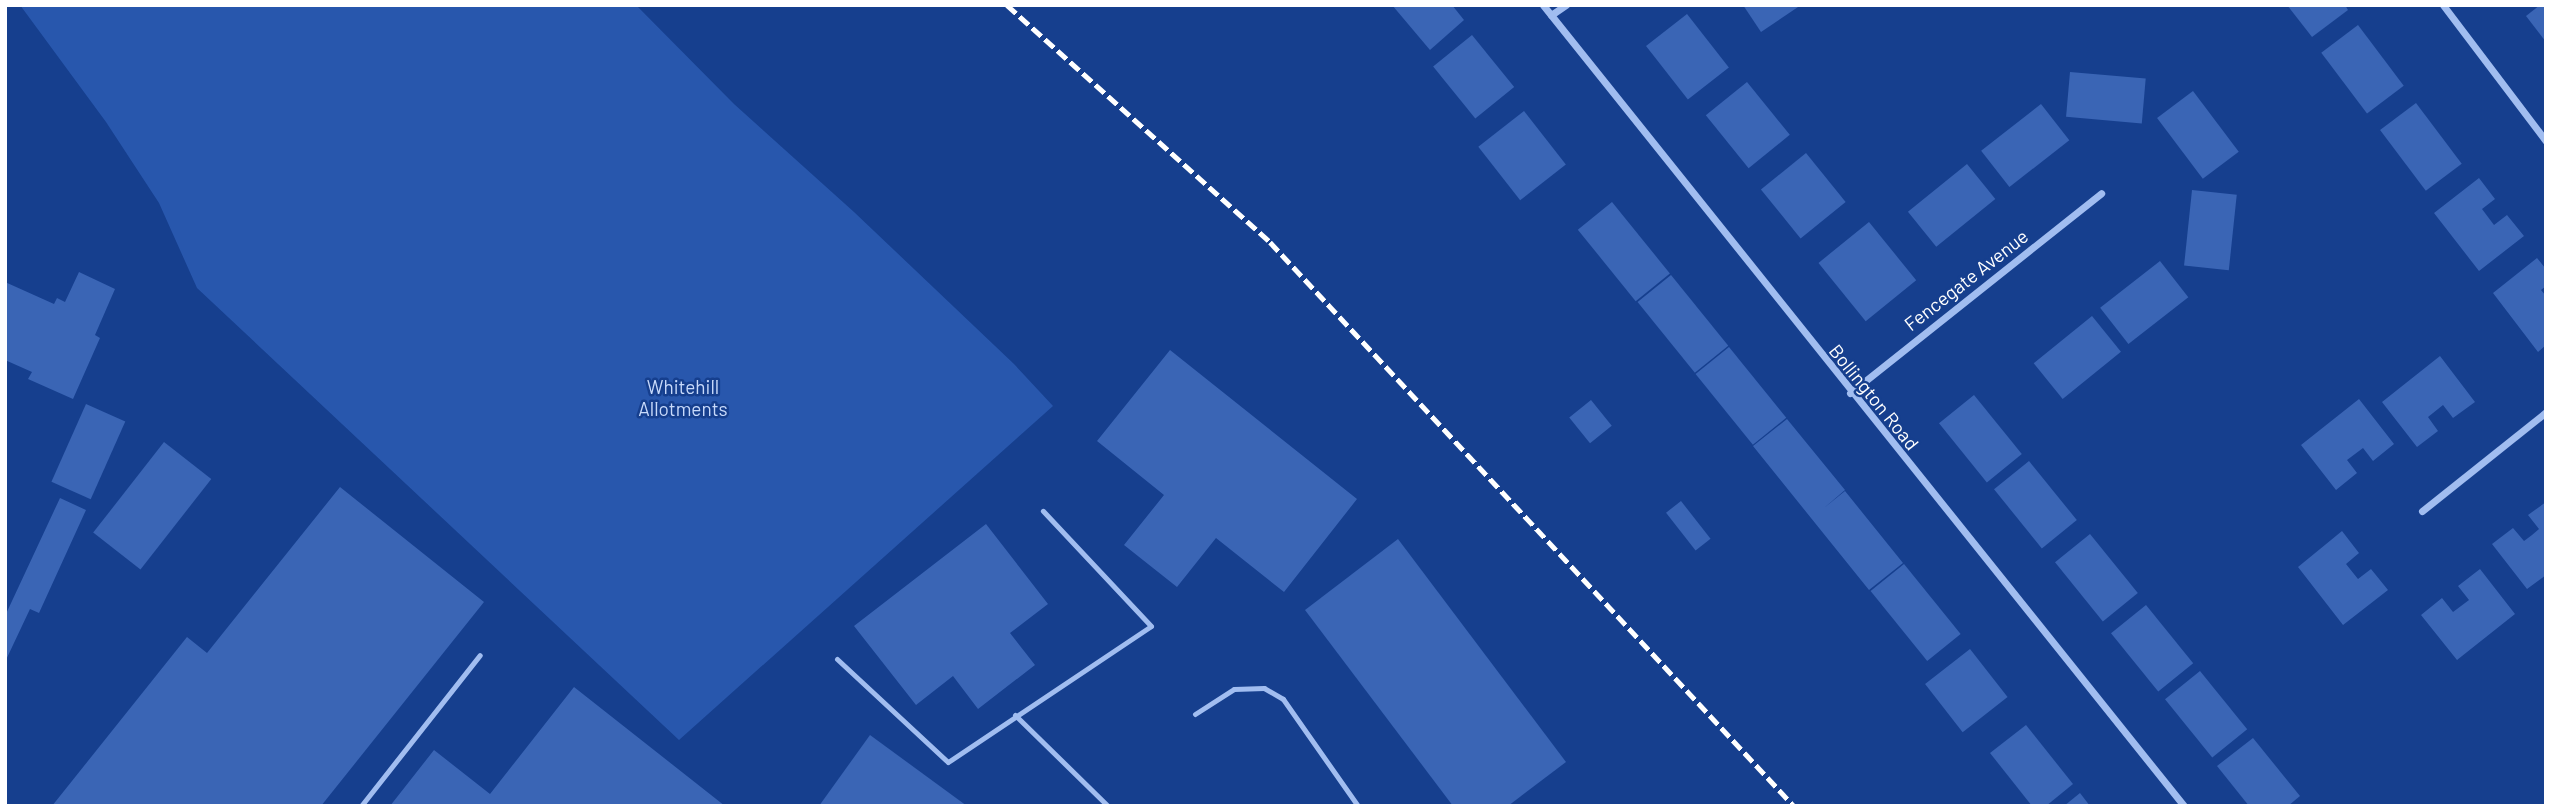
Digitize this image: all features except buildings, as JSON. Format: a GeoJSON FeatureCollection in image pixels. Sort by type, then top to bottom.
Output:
{"type":"FeatureCollection","features":[{"type":"Feature","properties":{"kind":"street","name":"Bollington Road"},"geometry":{"type":"LineString","coordinates":[[1543,5],[1850,393],[2184,806]]}},
{"type":"Feature","properties":{"kind":"street"},"geometry":{"type":"LineString","coordinates":[[1551,15],[1566,5]]}},
{"type":"Feature","properties":{"kind":"street"},"geometry":{"type":"LineString","coordinates":[[2443,5],[2546,141]]}},
{"type":"Feature","properties":{"kind":"street","name":"Fencegate Avenue"},"geometry":{"type":"LineString","coordinates":[[1850,393],[2101,193]]}},
{"type":"Feature","properties":{"kind":"street"},"geometry":{"type":"LineString","coordinates":[[2422,511],[2546,412]]}},
{"type":"Feature","properties":{"kind":"lane"},"geometry":{"type":"LineString","coordinates":[[837,660],[948,762],[1152,626],[1043,511]]}},
{"type":"Feature","properties":{"kind":"lane"},"geometry":{"type":"LineString","coordinates":[[361,806],[480,655]]}},
{"type":"Feature","properties":{"kind":"lane"},"geometry":{"type":"LineString","coordinates":[[1195,714],[1234,689],[1264,688],[1283,699],[1358,806]]}},
{"type":"Feature","properties":{"kind":"lane"},"geometry":{"type":"LineString","coordinates":[[1015,715],[1108,806]]}},
{"type":"Feature","properties":{"kind":"green space","name":"Whitehill Allotments"},"geometry":{"type":"Polygon","coordinates":[[[20,5],[636,5],[734,104],[854,212],[1014,364],[1053,406],[679,740],[197,288],[159,203],[106,122],[20,5]]]}},
{"type":"Feature","properties":{"kind":"railway"},"geometry":{"type":"LineString","coordinates":[[1007,5],[1270,242],[1794,806]]}}]}
